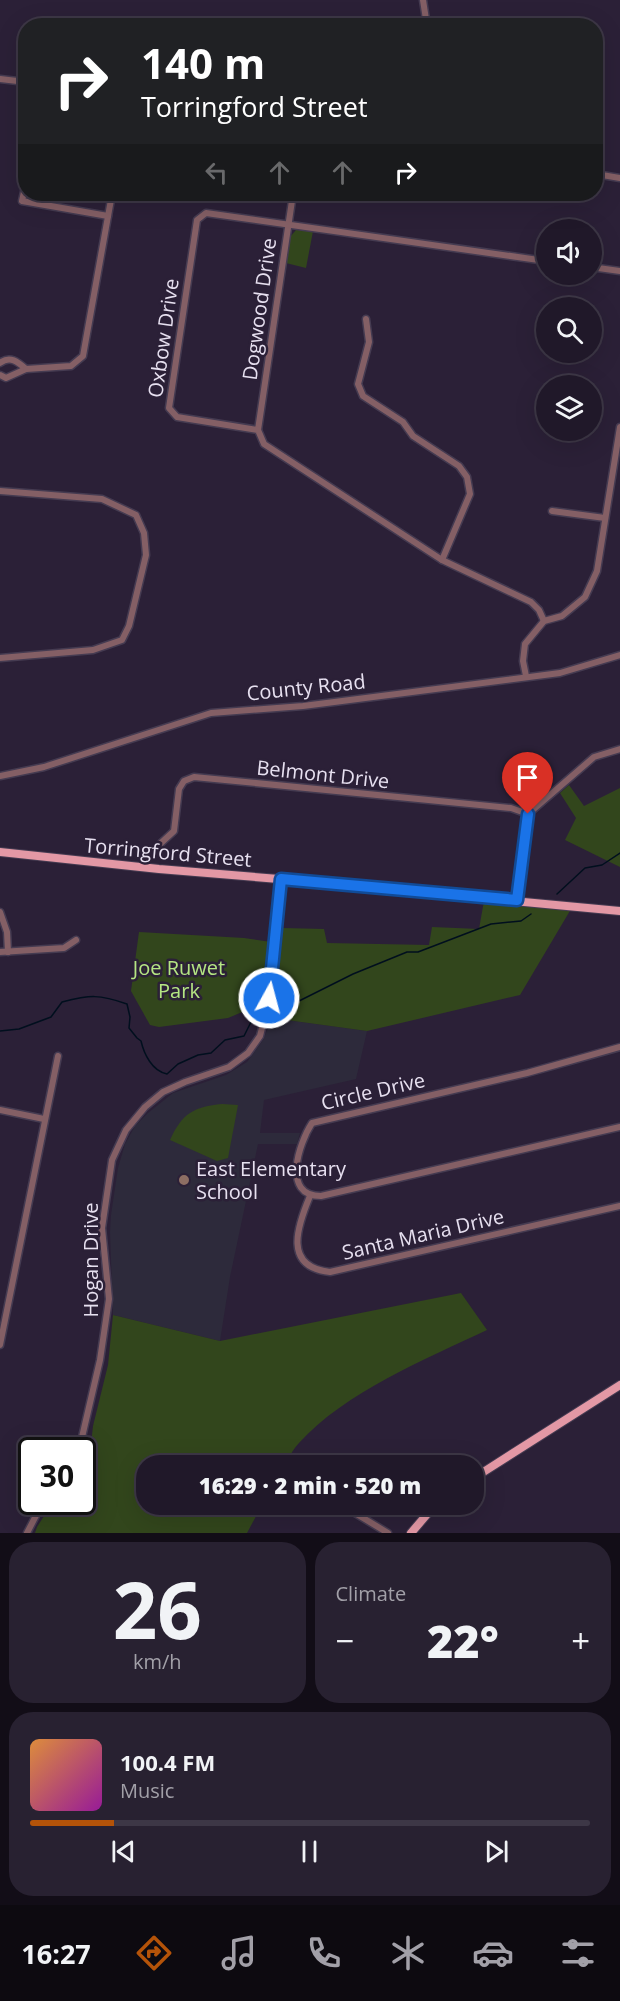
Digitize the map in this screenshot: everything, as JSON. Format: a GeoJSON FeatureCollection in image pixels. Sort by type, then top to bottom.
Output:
{"type":"FeatureCollection","features":[{"type":"Feature","properties":{"kind":"main road","name":"Torringford Street"},"geometry":{"type":"LineString","coordinates":[[0,852],[159,869],[620,911]]}},
{"type":"Feature","properties":{"kind":"main road"},"geometry":{"type":"LineString","coordinates":[[484,1473],[620,1385]]}},
{"type":"Feature","properties":{"kind":"main road"},"geometry":{"type":"LineString","coordinates":[[411,1533],[426,1515]]}},
{"type":"Feature","properties":{"kind":"street"},"geometry":{"type":"LineString","coordinates":[[423,0],[426,18]]}},
{"type":"Feature","properties":{"kind":"street"},"geometry":{"type":"LineString","coordinates":[[0,79],[18,81]]}},
{"type":"Feature","properties":{"kind":"street"},"geometry":{"type":"LineString","coordinates":[[603,175],[620,178]]}},
{"type":"Feature","properties":{"kind":"street"},"geometry":{"type":"LineString","coordinates":[[22,201],[108,216]]}},
{"type":"Feature","properties":{"kind":"street"},"geometry":{"type":"LineString","coordinates":[[0,375],[6,378],[26,369],[71,366],[83,356],[111,201]]}},
{"type":"Feature","properties":{"kind":"street","name":"Dogwood Drive"},"geometry":{"type":"LineString","coordinates":[[258,430],[292,201]]}},
{"type":"Feature","properties":{"kind":"street","name":"Oxbow Drive"},"geometry":{"type":"LineString","coordinates":[[258,430],[177,417],[169,408],[197,220],[206,213],[536,260]]}},
{"type":"Feature","properties":{"kind":"street"},"geometry":{"type":"LineString","coordinates":[[602,269],[620,271]]}},
{"type":"Feature","properties":{"kind":"street"},"geometry":{"type":"LineString","coordinates":[[366,319],[369,342],[358,384],[363,396],[403,422],[413,436],[459,466],[468,477],[470,494],[442,560]]}},
{"type":"Feature","properties":{"kind":"street"},"geometry":{"type":"LineString","coordinates":[[0,363],[4,360],[15,360],[26,369]]}},
{"type":"Feature","properties":{"kind":"street"},"geometry":{"type":"LineString","coordinates":[[526,676],[523,661],[525,644],[544,621],[562,616],[585,597],[597,571],[620,427]]}},
{"type":"Feature","properties":{"kind":"street"},"geometry":{"type":"LineString","coordinates":[[258,430],[264,444],[442,560],[531,602],[539,610],[544,621]]}},
{"type":"Feature","properties":{"kind":"street"},"geometry":{"type":"LineString","coordinates":[[0,491],[102,499],[136,515],[144,533],[146,555],[129,626],[122,640],[93,650],[0,658]]}},
{"type":"Feature","properties":{"kind":"street"},"geometry":{"type":"LineString","coordinates":[[552,511],[604,518]]}},
{"type":"Feature","properties":{"kind":"street","name":"County Road"},"geometry":{"type":"LineString","coordinates":[[0,776],[44,767],[211,713],[303,706],[561,673],[620,655]]}},
{"type":"Feature","properties":{"kind":"street"},"geometry":{"type":"LineString","coordinates":[[517,900],[528,814],[594,757],[620,749]]}},
{"type":"Feature","properties":{"kind":"street","name":"Belmont Drive"},"geometry":{"type":"LineString","coordinates":[[162,843],[174,831],[179,789],[184,781],[194,777],[511,808],[528,814]]}},
{"type":"Feature","properties":{"kind":"street","name":"Hogan Drive"},"geometry":{"type":"LineString","coordinates":[[82,1437],[100,1360],[109,1299],[102,1228],[112,1160],[126,1130],[145,1107],[163,1092],[229,1067],[248,1053],[260,1036],[268,1004],[281,879]]}},
{"type":"Feature","properties":{"kind":"street"},"geometry":{"type":"LineString","coordinates":[[0,912],[7,932],[8,952]]}},
{"type":"Feature","properties":{"kind":"street"},"geometry":{"type":"LineString","coordinates":[[0,952],[64,948],[76,940]]}},
{"type":"Feature","properties":{"kind":"street","name":"Circle Drive"},"geometry":{"type":"LineString","coordinates":[[310,1196],[301,1189],[297,1179],[297,1163],[302,1139],[312,1123],[527,1073],[620,1047]]}},
{"type":"Feature","properties":{"kind":"street"},"geometry":{"type":"LineString","coordinates":[[0,1346],[58,1056]]}},
{"type":"Feature","properties":{"kind":"street"},"geometry":{"type":"LineString","coordinates":[[0,1110],[44,1119]]}},
{"type":"Feature","properties":{"kind":"street"},"geometry":{"type":"LineString","coordinates":[[310,1196],[321,1196],[620,1127]]}},
{"type":"Feature","properties":{"kind":"street","name":"Santa Maria Drive"},"geometry":{"type":"LineString","coordinates":[[310,1196],[302,1214],[297,1239],[298,1252],[306,1264],[317,1271],[330,1272],[620,1206]]}},
{"type":"Feature","properties":{"kind":"street"},"geometry":{"type":"LineString","coordinates":[[27,1533],[36,1515]]}},
{"type":"Feature","properties":{"kind":"street"},"geometry":{"type":"LineString","coordinates":[[358,1515],[388,1533]]}},
{"type":"Feature","properties":{"kind":"shaded area","name":"East Elementary School"},"geometry":{"type":"Polygon","coordinates":[[[272,1018],[367,1031],[356,1079],[264,1100],[260,1133],[300,1133],[297,1144],[258,1144],[230,1277],[220,1341],[113,1315],[111,1215],[118,1168],[125,1144],[135,1126],[173,1093],[226,1075],[247,1062],[263,1040],[272,1018]]]}},
{"type":"Feature","properties":{"kind":"green space"},"geometry":{"type":"Polygon","coordinates":[[[296,230],[313,231],[306,268],[286,263],[290,237],[296,230]]]}},
{"type":"Feature","properties":{"kind":"green space"},"geometry":{"type":"Polygon","coordinates":[[[569,785],[584,806],[620,788],[620,867],[565,840],[576,818],[560,793],[569,785]]]}},
{"type":"Feature","properties":{"kind":"green space"},"geometry":{"type":"Polygon","coordinates":[[[485,895],[574,904],[520,995],[367,1031],[272,1018],[282,928],[324,929],[327,943],[429,945],[432,927],[479,929],[485,895]]]}},
{"type":"Feature","properties":{"kind":"green space","name":"Joe Ruwet Park"},"geometry":{"type":"Polygon","coordinates":[[[139,932],[244,938],[271,942],[264,1003],[228,1018],[159,1027],[150,1025],[131,991],[139,932]]]}},
{"type":"Feature","properties":{"kind":"green space"},"geometry":{"type":"Polygon","coordinates":[[[222,1104],[238,1105],[228,1158],[217,1161],[170,1140],[179,1123],[190,1113],[204,1107],[222,1104]]]}},
{"type":"Feature","properties":{"kind":"green space"},"geometry":{"type":"Polygon","coordinates":[[[461,1293],[487,1330],[363,1392],[318,1425],[299,1443],[290,1455],[136,1455],[136,1515],[257,1515],[247,1533],[35,1533],[45,1515],[96,1515],[96,1437],[92,1437],[108,1365],[113,1315],[220,1341],[461,1293]]]}},
{"type":"Feature","properties":{"kind":"waterway"},"geometry":{"type":"LineString","coordinates":[[557,894],[585,868],[602,865],[620,853]]}},
{"type":"Feature","properties":{"kind":"waterway"},"geometry":{"type":"LineString","coordinates":[[269,1011],[291,1005],[353,974],[407,952],[418,952],[491,924],[521,921],[531,914]]}},
{"type":"Feature","properties":{"kind":"waterway"},"geometry":{"type":"LineString","coordinates":[[0,1031],[19,1029],[51,1017],[62,1002],[87,997],[109,998],[127,1004],[130,1017],[129,1028],[141,1041],[153,1066],[167,1074],[178,1064],[198,1055],[211,1053],[225,1040],[244,1036],[253,1018],[262,1014]]}},
{"type":"Feature","properties":{"kind":"place","name":"East Elementary School"},"geometry":{"type":"Point","coordinates":[184,1180]}},
{"type":"Feature","properties":{"kind":"route"},"geometry":{"type":"LineString","coordinates":[[269,998],[281,879],[517,900],[528,814]]}}]}
